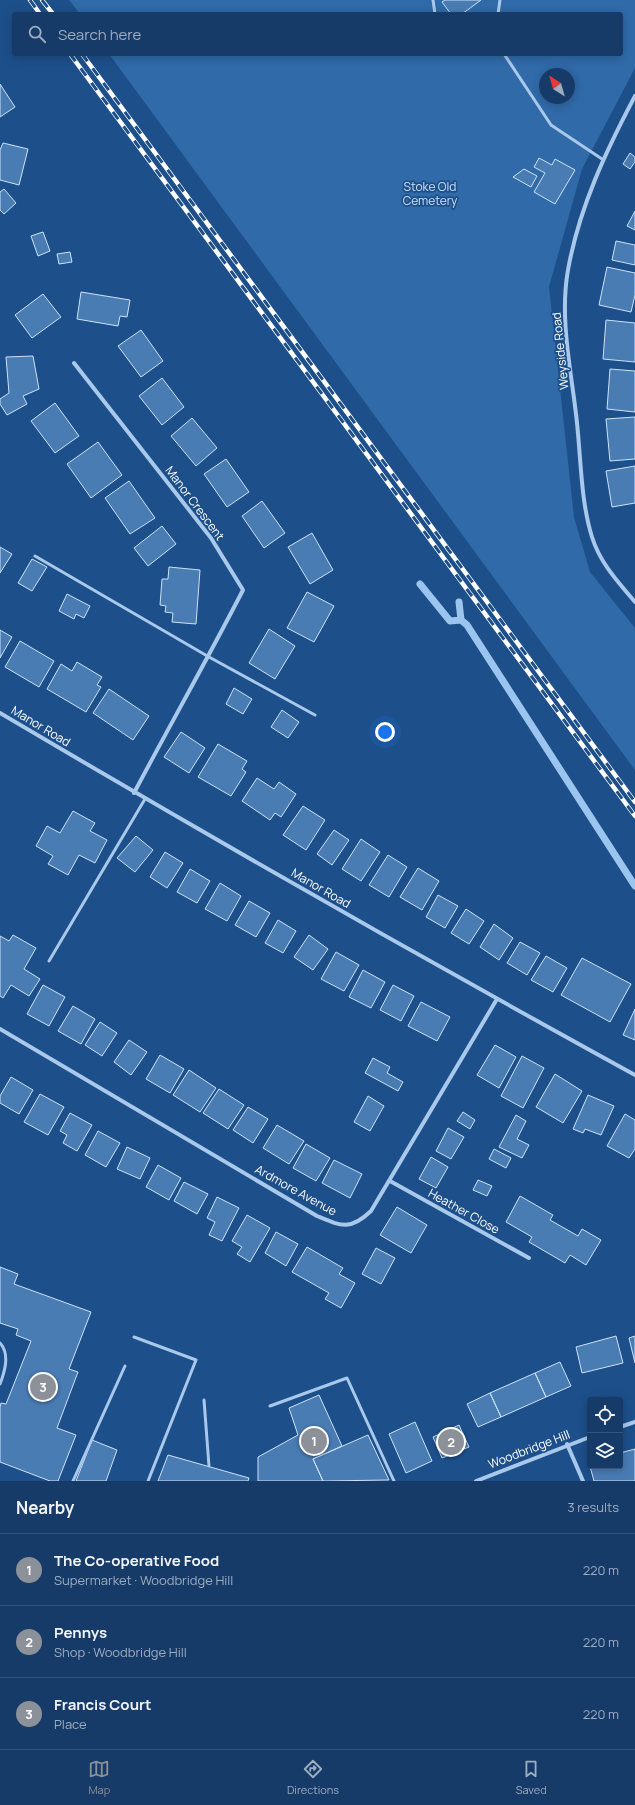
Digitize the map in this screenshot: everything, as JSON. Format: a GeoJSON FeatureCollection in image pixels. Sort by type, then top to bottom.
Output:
{"type":"FeatureCollection","features":[{"type":"Feature","properties":{"kind":"street","name":"Weyside Road"},"geometry":{"type":"LineString","coordinates":[[635,96],[602,159],[582,214],[568,270],[565,301],[567,336],[586,509],[592,537],[603,564],[635,602]]}},
{"type":"Feature","properties":{"kind":"street","name":"Manor Crescent"},"geometry":{"type":"LineString","coordinates":[[74,363],[211,538],[243,590],[209,657],[184,698],[134,793]]}},
{"type":"Feature","properties":{"kind":"street","name":"Manor Road"},"geometry":{"type":"LineString","coordinates":[[0,713],[134,793],[497,999],[635,1075]]}},
{"type":"Feature","properties":{"kind":"street","name":"Ardmore Avenue"},"geometry":{"type":"LineString","coordinates":[[0,1029],[317,1216],[340,1226],[351,1225],[362,1219],[371,1211],[497,999]]}},
{"type":"Feature","properties":{"kind":"street","name":"Heather Close"},"geometry":{"type":"LineString","coordinates":[[390,1181],[529,1258]]}},
{"type":"Feature","properties":{"kind":"street"},"geometry":{"type":"LineString","coordinates":[[623,1426],[635,1422]]}},
{"type":"Feature","properties":{"kind":"street","name":"Woodbridge Hill"},"geometry":{"type":"LineString","coordinates":[[476,1481],[567,1444],[587,1438]]}},
{"type":"Feature","properties":{"kind":"street"},"geometry":{"type":"LineString","coordinates":[[567,1444],[583,1481]]}},
{"type":"Feature","properties":{"kind":"lane"},"geometry":{"type":"LineString","coordinates":[[433,0],[435,12]]}},
{"type":"Feature","properties":{"kind":"lane"},"geometry":{"type":"LineString","coordinates":[[498,12],[500,0]]}},
{"type":"Feature","properties":{"kind":"lane"},"geometry":{"type":"LineString","coordinates":[[505,56],[551,125],[602,159]]}},
{"type":"Feature","properties":{"kind":"lane"},"geometry":{"type":"LineString","coordinates":[[35,556],[209,657],[315,715]]}},
{"type":"Feature","properties":{"kind":"lane"},"geometry":{"type":"LineString","coordinates":[[49,961],[145,799]]}},
{"type":"Feature","properties":{"kind":"lane"},"geometry":{"type":"LineString","coordinates":[[134,1337],[196,1360],[148,1481]]}},
{"type":"Feature","properties":{"kind":"lane"},"geometry":{"type":"LineString","coordinates":[[0,1343],[3,1346],[6,1368],[0,1384]]}},
{"type":"Feature","properties":{"kind":"lane"},"geometry":{"type":"LineString","coordinates":[[73,1481],[125,1366]]}},
{"type":"Feature","properties":{"kind":"lane"},"geometry":{"type":"LineString","coordinates":[[270,1406],[347,1378],[394,1481]]}},
{"type":"Feature","properties":{"kind":"lane"},"geometry":{"type":"LineString","coordinates":[[204,1400],[209,1466]]}},
{"type":"Feature","properties":{"kind":"green space","name":"Stoke Old Cemetery"},"geometry":{"type":"Polygon","coordinates":[[[69,0],[635,0],[635,68],[582,169],[549,287],[574,517],[590,572],[635,628],[635,770],[110,56],[623,56],[623,12],[78,12],[69,0]]]}},
{"type":"Feature","properties":{"kind":"building"},"geometry":{"type":"Polygon","coordinates":[[[445,0],[481,0],[465,12],[450,12],[442,2],[445,0]]]}},
{"type":"Feature","properties":{"kind":"building"},"geometry":{"type":"Polygon","coordinates":[[[0,84],[15,107],[0,117],[0,84]]]}},
{"type":"Feature","properties":{"kind":"building"},"geometry":{"type":"Polygon","coordinates":[[[3,143],[28,149],[19,185],[0,180],[0,150],[3,143]]]}},
{"type":"Feature","properties":{"kind":"building"},"geometry":{"type":"Polygon","coordinates":[[[630,153],[635,157],[635,162],[630,169],[623,164],[630,153]]]}},
{"type":"Feature","properties":{"kind":"building"},"geometry":{"type":"Polygon","coordinates":[[[539,158],[552,165],[555,159],[575,170],[555,204],[534,192],[545,173],[534,167],[539,158]]]}},
{"type":"Feature","properties":{"kind":"building"},"geometry":{"type":"Polygon","coordinates":[[[524,169],[537,176],[531,187],[513,177],[524,169]]]}},
{"type":"Feature","properties":{"kind":"building"},"geometry":{"type":"Polygon","coordinates":[[[4,189],[16,203],[4,214],[0,210],[0,192],[4,189]]]}},
{"type":"Feature","properties":{"kind":"building"},"geometry":{"type":"Polygon","coordinates":[[[635,211],[635,230],[627,226],[635,211]]]}},
{"type":"Feature","properties":{"kind":"building"},"geometry":{"type":"Polygon","coordinates":[[[43,232],[50,251],[38,256],[31,236],[43,232]]]}},
{"type":"Feature","properties":{"kind":"building"},"geometry":{"type":"Polygon","coordinates":[[[616,241],[635,245],[635,265],[612,260],[616,241]]]}},
{"type":"Feature","properties":{"kind":"building"},"geometry":{"type":"Polygon","coordinates":[[[70,252],[72,262],[59,264],[57,254],[70,252]]]}},
{"type":"Feature","properties":{"kind":"building"},"geometry":{"type":"Polygon","coordinates":[[[607,267],[635,273],[635,295],[631,312],[599,305],[607,267]]]}},
{"type":"Feature","properties":{"kind":"building"},"geometry":{"type":"Polygon","coordinates":[[[81,292],[130,300],[127,317],[120,316],[118,326],[77,319],[81,292]]]}},
{"type":"Feature","properties":{"kind":"building"},"geometry":{"type":"Polygon","coordinates":[[[43,294],[61,317],[32,338],[15,315],[43,294]]]}},
{"type":"Feature","properties":{"kind":"building"},"geometry":{"type":"Polygon","coordinates":[[[606,320],[635,323],[635,362],[603,359],[606,320]]]}},
{"type":"Feature","properties":{"kind":"building"},"geometry":{"type":"Polygon","coordinates":[[[141,330],[163,361],[141,377],[118,346],[141,330]]]}},
{"type":"Feature","properties":{"kind":"building"},"geometry":{"type":"Polygon","coordinates":[[[33,356],[39,389],[23,396],[27,404],[7,415],[0,404],[0,399],[9,393],[6,357],[33,356]]]}},
{"type":"Feature","properties":{"kind":"building"},"geometry":{"type":"Polygon","coordinates":[[[610,369],[635,371],[635,412],[607,409],[610,369]]]}},
{"type":"Feature","properties":{"kind":"building"},"geometry":{"type":"Polygon","coordinates":[[[162,378],[184,407],[162,425],[139,396],[162,378]]]}},
{"type":"Feature","properties":{"kind":"building"},"geometry":{"type":"Polygon","coordinates":[[[55,403],[79,436],[55,453],[31,421],[55,403]]]}},
{"type":"Feature","properties":{"kind":"building"},"geometry":{"type":"Polygon","coordinates":[[[635,417],[635,459],[610,461],[606,419],[635,417]]]}},
{"type":"Feature","properties":{"kind":"building"},"geometry":{"type":"Polygon","coordinates":[[[192,418],[217,448],[196,466],[171,436],[192,418]]]}},
{"type":"Feature","properties":{"kind":"building"},"geometry":{"type":"Polygon","coordinates":[[[98,442],[122,475],[91,498],[67,464],[98,442]]]}},
{"type":"Feature","properties":{"kind":"building"},"geometry":{"type":"Polygon","coordinates":[[[226,459],[249,492],[227,507],[204,474],[226,459]]]}},
{"type":"Feature","properties":{"kind":"building"},"geometry":{"type":"Polygon","coordinates":[[[635,466],[635,503],[612,507],[606,471],[635,466]]]}},
{"type":"Feature","properties":{"kind":"building"},"geometry":{"type":"Polygon","coordinates":[[[129,481],[155,518],[130,534],[105,498],[129,481]]]}},
{"type":"Feature","properties":{"kind":"building"},"geometry":{"type":"Polygon","coordinates":[[[262,501],[285,533],[264,548],[242,516],[262,501]]]}},
{"type":"Feature","properties":{"kind":"building"},"geometry":{"type":"Polygon","coordinates":[[[162,526],[176,544],[148,566],[134,548],[162,526]]]}},
{"type":"Feature","properties":{"kind":"building"},"geometry":{"type":"Polygon","coordinates":[[[312,533],[333,570],[310,584],[288,547],[312,533]]]}},
{"type":"Feature","properties":{"kind":"building"},"geometry":{"type":"Polygon","coordinates":[[[0,547],[12,554],[0,573],[0,547]]]}},
{"type":"Feature","properties":{"kind":"building"},"geometry":{"type":"Polygon","coordinates":[[[32,559],[47,567],[32,591],[18,583],[32,559]]]}},
{"type":"Feature","properties":{"kind":"building"},"geometry":{"type":"Polygon","coordinates":[[[169,567],[200,570],[196,624],[172,622],[173,613],[165,612],[166,606],[160,605],[162,579],[168,579],[169,567]]]}},
{"type":"Feature","properties":{"kind":"building"},"geometry":{"type":"Polygon","coordinates":[[[307,592],[334,606],[314,642],[287,628],[307,592]]]}},
{"type":"Feature","properties":{"kind":"building"},"geometry":{"type":"Polygon","coordinates":[[[67,594],[90,606],[84,618],[76,614],[74,619],[59,611],[67,594]]]}},
{"type":"Feature","properties":{"kind":"building"},"geometry":{"type":"Polygon","coordinates":[[[269,629],[295,646],[275,679],[249,663],[269,629]]]}},
{"type":"Feature","properties":{"kind":"building"},"geometry":{"type":"Polygon","coordinates":[[[0,630],[12,637],[0,658],[0,630]]]}},
{"type":"Feature","properties":{"kind":"building"},"geometry":{"type":"Polygon","coordinates":[[[20,641],[54,661],[39,687],[5,667],[20,641]]]}},
{"type":"Feature","properties":{"kind":"building"},"geometry":{"type":"Polygon","coordinates":[[[77,662],[102,677],[97,685],[101,687],[86,712],[47,689],[61,664],[72,671],[77,662]]]}},
{"type":"Feature","properties":{"kind":"building"},"geometry":{"type":"Polygon","coordinates":[[[234,688],[252,699],[243,714],[226,704],[234,688]]]}},
{"type":"Feature","properties":{"kind":"building"},"geometry":{"type":"Polygon","coordinates":[[[109,689],[149,716],[133,740],[93,713],[109,689]]]}},
{"type":"Feature","properties":{"kind":"building"},"geometry":{"type":"Polygon","coordinates":[[[282,710],[299,722],[288,738],[271,727],[282,710]]]}},
{"type":"Feature","properties":{"kind":"building"},"geometry":{"type":"Polygon","coordinates":[[[181,732],[205,748],[189,773],[164,757],[181,732]]]}},
{"type":"Feature","properties":{"kind":"building"},"geometry":{"type":"Polygon","coordinates":[[[218,744],[247,761],[242,769],[246,772],[231,796],[198,777],[218,744]]]}},
{"type":"Feature","properties":{"kind":"building"},"geometry":{"type":"Polygon","coordinates":[[[257,778],[274,789],[279,782],[296,794],[281,817],[275,813],[270,820],[242,801],[257,778]]]}},
{"type":"Feature","properties":{"kind":"building"},"geometry":{"type":"Polygon","coordinates":[[[303,806],[325,820],[306,850],[283,835],[303,806]]]}},
{"type":"Feature","properties":{"kind":"building"},"geometry":{"type":"Polygon","coordinates":[[[73,811],[95,823],[90,831],[107,840],[95,863],[79,855],[68,875],[48,864],[53,856],[36,846],[47,826],[60,833],[73,811]]]}},
{"type":"Feature","properties":{"kind":"building"},"geometry":{"type":"Polygon","coordinates":[[[334,830],[349,840],[332,865],[317,854],[334,830]]]}},
{"type":"Feature","properties":{"kind":"building"},"geometry":{"type":"Polygon","coordinates":[[[136,836],[153,850],[135,872],[117,858],[136,836]]]}},
{"type":"Feature","properties":{"kind":"building"},"geometry":{"type":"Polygon","coordinates":[[[361,839],[380,852],[361,881],[342,869],[361,839]]]}},
{"type":"Feature","properties":{"kind":"building"},"geometry":{"type":"Polygon","coordinates":[[[165,852],[183,863],[167,888],[150,877],[165,852]]]}},
{"type":"Feature","properties":{"kind":"building"},"geometry":{"type":"Polygon","coordinates":[[[388,855],[407,867],[389,897],[369,885],[388,855]]]}},
{"type":"Feature","properties":{"kind":"building"},"geometry":{"type":"Polygon","coordinates":[[[418,868],[439,881],[422,910],[400,897],[418,868]]]}},
{"type":"Feature","properties":{"kind":"building"},"geometry":{"type":"Polygon","coordinates":[[[190,869],[210,881],[197,903],[177,892],[190,869]]]}},
{"type":"Feature","properties":{"kind":"building"},"geometry":{"type":"Polygon","coordinates":[[[220,883],[241,896],[227,921],[205,909],[220,883]]]}},
{"type":"Feature","properties":{"kind":"building"},"geometry":{"type":"Polygon","coordinates":[[[438,895],[458,906],[445,928],[426,917],[438,895]]]}},
{"type":"Feature","properties":{"kind":"building"},"geometry":{"type":"Polygon","coordinates":[[[249,901],[270,913],[256,937],[235,925],[249,901]]]}},
{"type":"Feature","properties":{"kind":"building"},"geometry":{"type":"Polygon","coordinates":[[[466,909],[484,921],[469,944],[451,933],[466,909]]]}},
{"type":"Feature","properties":{"kind":"building"},"geometry":{"type":"Polygon","coordinates":[[[278,920],[296,931],[283,953],[265,943],[278,920]]]}},
{"type":"Feature","properties":{"kind":"building"},"geometry":{"type":"Polygon","coordinates":[[[494,924],[513,938],[499,960],[480,947],[494,924]]]}},
{"type":"Feature","properties":{"kind":"building"},"geometry":{"type":"Polygon","coordinates":[[[13,935],[36,948],[24,969],[40,979],[29,996],[11,985],[3,998],[0,996],[0,936],[9,941],[13,935]]]}},
{"type":"Feature","properties":{"kind":"building"},"geometry":{"type":"Polygon","coordinates":[[[309,935],[328,949],[313,970],[294,957],[309,935]]]}},
{"type":"Feature","properties":{"kind":"building"},"geometry":{"type":"Polygon","coordinates":[[[520,942],[540,953],[527,975],[507,963],[520,942]]]}},
{"type":"Feature","properties":{"kind":"building"},"geometry":{"type":"Polygon","coordinates":[[[336,952],[359,965],[344,991],[321,979],[336,952]]]}},
{"type":"Feature","properties":{"kind":"building"},"geometry":{"type":"Polygon","coordinates":[[[546,956],[567,968],[553,992],[531,980],[546,956]]]}},
{"type":"Feature","properties":{"kind":"building"},"geometry":{"type":"Polygon","coordinates":[[[582,958],[631,984],[610,1022],[561,995],[582,958]]]}},
{"type":"Feature","properties":{"kind":"building"},"geometry":{"type":"Polygon","coordinates":[[[363,970],[385,982],[371,1008],[349,997],[363,970]]]}},
{"type":"Feature","properties":{"kind":"building"},"geometry":{"type":"Polygon","coordinates":[[[43,985],[65,997],[49,1026],[27,1014],[43,985]]]}},
{"type":"Feature","properties":{"kind":"building"},"geometry":{"type":"Polygon","coordinates":[[[393,985],[414,996],[401,1021],[380,1010],[393,985]]]}},
{"type":"Feature","properties":{"kind":"building"},"geometry":{"type":"Polygon","coordinates":[[[421,1002],[450,1017],[437,1041],[408,1026],[421,1002]]]}},
{"type":"Feature","properties":{"kind":"building"},"geometry":{"type":"Polygon","coordinates":[[[73,1006],[95,1019],[81,1044],[58,1031],[73,1006]]]}},
{"type":"Feature","properties":{"kind":"building"},"geometry":{"type":"Polygon","coordinates":[[[635,1009],[635,1040],[623,1035],[635,1009]]]}},
{"type":"Feature","properties":{"kind":"building"},"geometry":{"type":"Polygon","coordinates":[[[100,1022],[117,1033],[102,1056],[85,1045],[100,1022]]]}},
{"type":"Feature","properties":{"kind":"building"},"geometry":{"type":"Polygon","coordinates":[[[129,1040],[147,1052],[131,1075],[114,1062],[129,1040]]]}},
{"type":"Feature","properties":{"kind":"building"},"geometry":{"type":"Polygon","coordinates":[[[495,1045],[516,1057],[499,1088],[477,1075],[495,1045]]]}},
{"type":"Feature","properties":{"kind":"building"},"geometry":{"type":"Polygon","coordinates":[[[160,1055],[184,1069],[170,1093],[146,1079],[160,1055]]]}},
{"type":"Feature","properties":{"kind":"building"},"geometry":{"type":"Polygon","coordinates":[[[522,1056],[544,1068],[523,1108],[501,1096],[522,1056]]]}},
{"type":"Feature","properties":{"kind":"building"},"geometry":{"type":"Polygon","coordinates":[[[373,1058],[390,1067],[387,1073],[403,1082],[398,1091],[365,1073],[373,1058]]]}},
{"type":"Feature","properties":{"kind":"building"},"geometry":{"type":"Polygon","coordinates":[[[189,1070],[216,1088],[200,1112],[173,1095],[189,1070]]]}},
{"type":"Feature","properties":{"kind":"building"},"geometry":{"type":"Polygon","coordinates":[[[555,1074],[582,1091],[563,1123],[536,1107],[555,1074]]]}},
{"type":"Feature","properties":{"kind":"building"},"geometry":{"type":"Polygon","coordinates":[[[11,1077],[33,1090],[19,1114],[0,1103],[0,1096],[11,1077]]]}},
{"type":"Feature","properties":{"kind":"building"},"geometry":{"type":"Polygon","coordinates":[[[219,1089],[244,1105],[228,1129],[203,1113],[219,1089]]]}},
{"type":"Feature","properties":{"kind":"building"},"geometry":{"type":"Polygon","coordinates":[[[40,1094],[64,1107],[48,1135],[24,1122],[40,1094]]]}},
{"type":"Feature","properties":{"kind":"building"},"geometry":{"type":"Polygon","coordinates":[[[588,1095],[614,1106],[601,1135],[585,1129],[583,1133],[573,1129],[588,1095]]]}},
{"type":"Feature","properties":{"kind":"building"},"geometry":{"type":"Polygon","coordinates":[[[368,1096],[384,1106],[370,1131],[354,1122],[368,1096]]]}},
{"type":"Feature","properties":{"kind":"building"},"geometry":{"type":"Polygon","coordinates":[[[248,1107],[268,1119],[253,1143],[233,1130],[248,1107]]]}},
{"type":"Feature","properties":{"kind":"building"},"geometry":{"type":"Polygon","coordinates":[[[463,1112],[475,1120],[470,1129],[457,1121],[463,1112]]]}},
{"type":"Feature","properties":{"kind":"building"},"geometry":{"type":"Polygon","coordinates":[[[70,1113],[92,1125],[77,1151],[63,1143],[67,1135],[60,1131],[70,1113]]]}},
{"type":"Feature","properties":{"kind":"building"},"geometry":{"type":"Polygon","coordinates":[[[625,1114],[635,1120],[635,1149],[629,1158],[607,1146],[625,1114]]]}},
{"type":"Feature","properties":{"kind":"building"},"geometry":{"type":"Polygon","coordinates":[[[516,1115],[526,1121],[517,1139],[529,1145],[522,1158],[499,1147],[516,1115]]]}},
{"type":"Feature","properties":{"kind":"building"},"geometry":{"type":"Polygon","coordinates":[[[277,1125],[304,1141],[289,1164],[263,1148],[277,1125]]]}},
{"type":"Feature","properties":{"kind":"building"},"geometry":{"type":"Polygon","coordinates":[[[448,1128],[464,1137],[451,1159],[436,1151],[448,1128]]]}},
{"type":"Feature","properties":{"kind":"building"},"geometry":{"type":"Polygon","coordinates":[[[98,1131],[120,1143],[106,1167],[85,1155],[98,1131]]]}},
{"type":"Feature","properties":{"kind":"building"},"geometry":{"type":"Polygon","coordinates":[[[306,1144],[330,1158],[316,1181],[293,1168],[306,1144]]]}},
{"type":"Feature","properties":{"kind":"building"},"geometry":{"type":"Polygon","coordinates":[[[127,1147],[150,1158],[140,1179],[117,1169],[127,1147]]]}},
{"type":"Feature","properties":{"kind":"building"},"geometry":{"type":"Polygon","coordinates":[[[494,1149],[511,1158],[506,1168],[489,1159],[494,1149]]]}},
{"type":"Feature","properties":{"kind":"building"},"geometry":{"type":"Polygon","coordinates":[[[431,1157],[448,1167],[436,1188],[419,1179],[431,1157]]]}},
{"type":"Feature","properties":{"kind":"building"},"geometry":{"type":"Polygon","coordinates":[[[334,1160],[362,1174],[350,1198],[322,1183],[334,1160]]]}},
{"type":"Feature","properties":{"kind":"building"},"geometry":{"type":"Polygon","coordinates":[[[158,1165],[181,1178],[169,1200],[146,1187],[158,1165]]]}},
{"type":"Feature","properties":{"kind":"building"},"geometry":{"type":"Polygon","coordinates":[[[478,1180],[492,1186],[487,1196],[473,1190],[478,1180]]]}},
{"type":"Feature","properties":{"kind":"building"},"geometry":{"type":"Polygon","coordinates":[[[184,1182],[208,1194],[197,1214],[174,1201],[184,1182]]]}},
{"type":"Feature","properties":{"kind":"building"},"geometry":{"type":"Polygon","coordinates":[[[520,1196],[553,1215],[550,1220],[578,1236],[582,1229],[601,1240],[586,1265],[570,1255],[565,1263],[529,1242],[532,1237],[506,1222],[520,1196]]]}},
{"type":"Feature","properties":{"kind":"building"},"geometry":{"type":"Polygon","coordinates":[[[217,1197],[239,1208],[222,1241],[209,1235],[215,1222],[207,1218],[217,1197]]]}},
{"type":"Feature","properties":{"kind":"building"},"geometry":{"type":"Polygon","coordinates":[[[397,1207],[427,1225],[411,1253],[380,1235],[397,1207]]]}},
{"type":"Feature","properties":{"kind":"building"},"geometry":{"type":"Polygon","coordinates":[[[247,1215],[270,1228],[250,1262],[237,1254],[242,1247],[232,1241],[247,1215]]]}},
{"type":"Feature","properties":{"kind":"building"},"geometry":{"type":"Polygon","coordinates":[[[276,1232],[298,1244],[286,1266],[265,1253],[276,1232]]]}},
{"type":"Feature","properties":{"kind":"building"},"geometry":{"type":"Polygon","coordinates":[[[307,1247],[343,1268],[339,1274],[355,1283],[341,1308],[325,1299],[329,1293],[292,1272],[307,1247]]]}},
{"type":"Feature","properties":{"kind":"building"},"geometry":{"type":"Polygon","coordinates":[[[376,1248],[395,1258],[381,1284],[362,1274],[376,1248]]]}},
{"type":"Feature","properties":{"kind":"building"},"geometry":{"type":"Polygon","coordinates":[[[0,1267],[18,1274],[14,1284],[91,1312],[69,1369],[78,1372],[57,1428],[76,1435],[58,1481],[50,1481],[0,1462],[1,1403],[6,1404],[31,1341],[16,1335],[18,1329],[0,1323],[0,1267]]]}},
{"type":"Feature","properties":{"kind":"building"},"geometry":{"type":"Polygon","coordinates":[[[616,1336],[623,1363],[582,1373],[576,1347],[616,1336]]]}},
{"type":"Feature","properties":{"kind":"building"},"geometry":{"type":"Polygon","coordinates":[[[635,1336],[635,1363],[629,1338],[635,1336]]]}},
{"type":"Feature","properties":{"kind":"building"},"geometry":{"type":"Polygon","coordinates":[[[560,1362],[571,1386],[546,1397],[535,1373],[560,1362]]]}},
{"type":"Feature","properties":{"kind":"building"},"geometry":{"type":"Polygon","coordinates":[[[535,1373],[546,1397],[501,1417],[490,1393],[535,1373]]]}},
{"type":"Feature","properties":{"kind":"building"},"geometry":{"type":"Polygon","coordinates":[[[490,1393],[501,1417],[478,1427],[467,1404],[490,1393]]]}},
{"type":"Feature","properties":{"kind":"building"},"geometry":{"type":"Polygon","coordinates":[[[319,1395],[342,1446],[313,1459],[323,1481],[258,1481],[258,1457],[298,1435],[289,1408],[319,1395]]]}},
{"type":"Feature","properties":{"kind":"building"},"geometry":{"type":"Polygon","coordinates":[[[415,1422],[432,1461],[406,1473],[389,1434],[415,1422]]]}},
{"type":"Feature","properties":{"kind":"building"},"geometry":{"type":"Polygon","coordinates":[[[459,1425],[469,1447],[442,1458],[433,1437],[459,1425]]]}},
{"type":"Feature","properties":{"kind":"building"},"geometry":{"type":"Polygon","coordinates":[[[368,1435],[389,1480],[323,1481],[313,1459],[368,1435]]]}},
{"type":"Feature","properties":{"kind":"building"},"geometry":{"type":"Polygon","coordinates":[[[92,1440],[117,1450],[106,1481],[76,1481],[92,1440]]]}},
{"type":"Feature","properties":{"kind":"building"},"geometry":{"type":"Polygon","coordinates":[[[635,1449],[635,1481],[594,1481],[591,1469],[623,1469],[623,1452],[635,1449]]]}},
{"type":"Feature","properties":{"kind":"building"},"geometry":{"type":"Polygon","coordinates":[[[168,1455],[249,1478],[248,1481],[158,1481],[168,1455]]]}},
{"type":"Feature","properties":{"kind":"waterway"},"geometry":{"type":"LineString","coordinates":[[420,584],[450,621],[461,620]]}},
{"type":"Feature","properties":{"kind":"waterway"},"geometry":{"type":"LineString","coordinates":[[459,602],[461,620],[467,625],[635,886]]}},
{"type":"Feature","properties":{"kind":"railway"},"geometry":{"type":"LineString","coordinates":[[30,0],[39,12]]}},
{"type":"Feature","properties":{"kind":"railway"},"geometry":{"type":"LineString","coordinates":[[42,0],[51,12]]}},
{"type":"Feature","properties":{"kind":"railway"},"geometry":{"type":"LineString","coordinates":[[71,56],[635,816]]}},
{"type":"Feature","properties":{"kind":"railway"},"geometry":{"type":"LineString","coordinates":[[83,56],[635,802]]}},
{"type":"Feature","properties":{"kind":"place","name":"Francis Court"},"geometry":{"type":"Point","coordinates":[43,1387]}},
{"type":"Feature","properties":{"kind":"place","name":"The Co-operative Food"},"geometry":{"type":"Point","coordinates":[314,1441]}},
{"type":"Feature","properties":{"kind":"place","name":"Pennys"},"geometry":{"type":"Point","coordinates":[451,1442]}}]}
